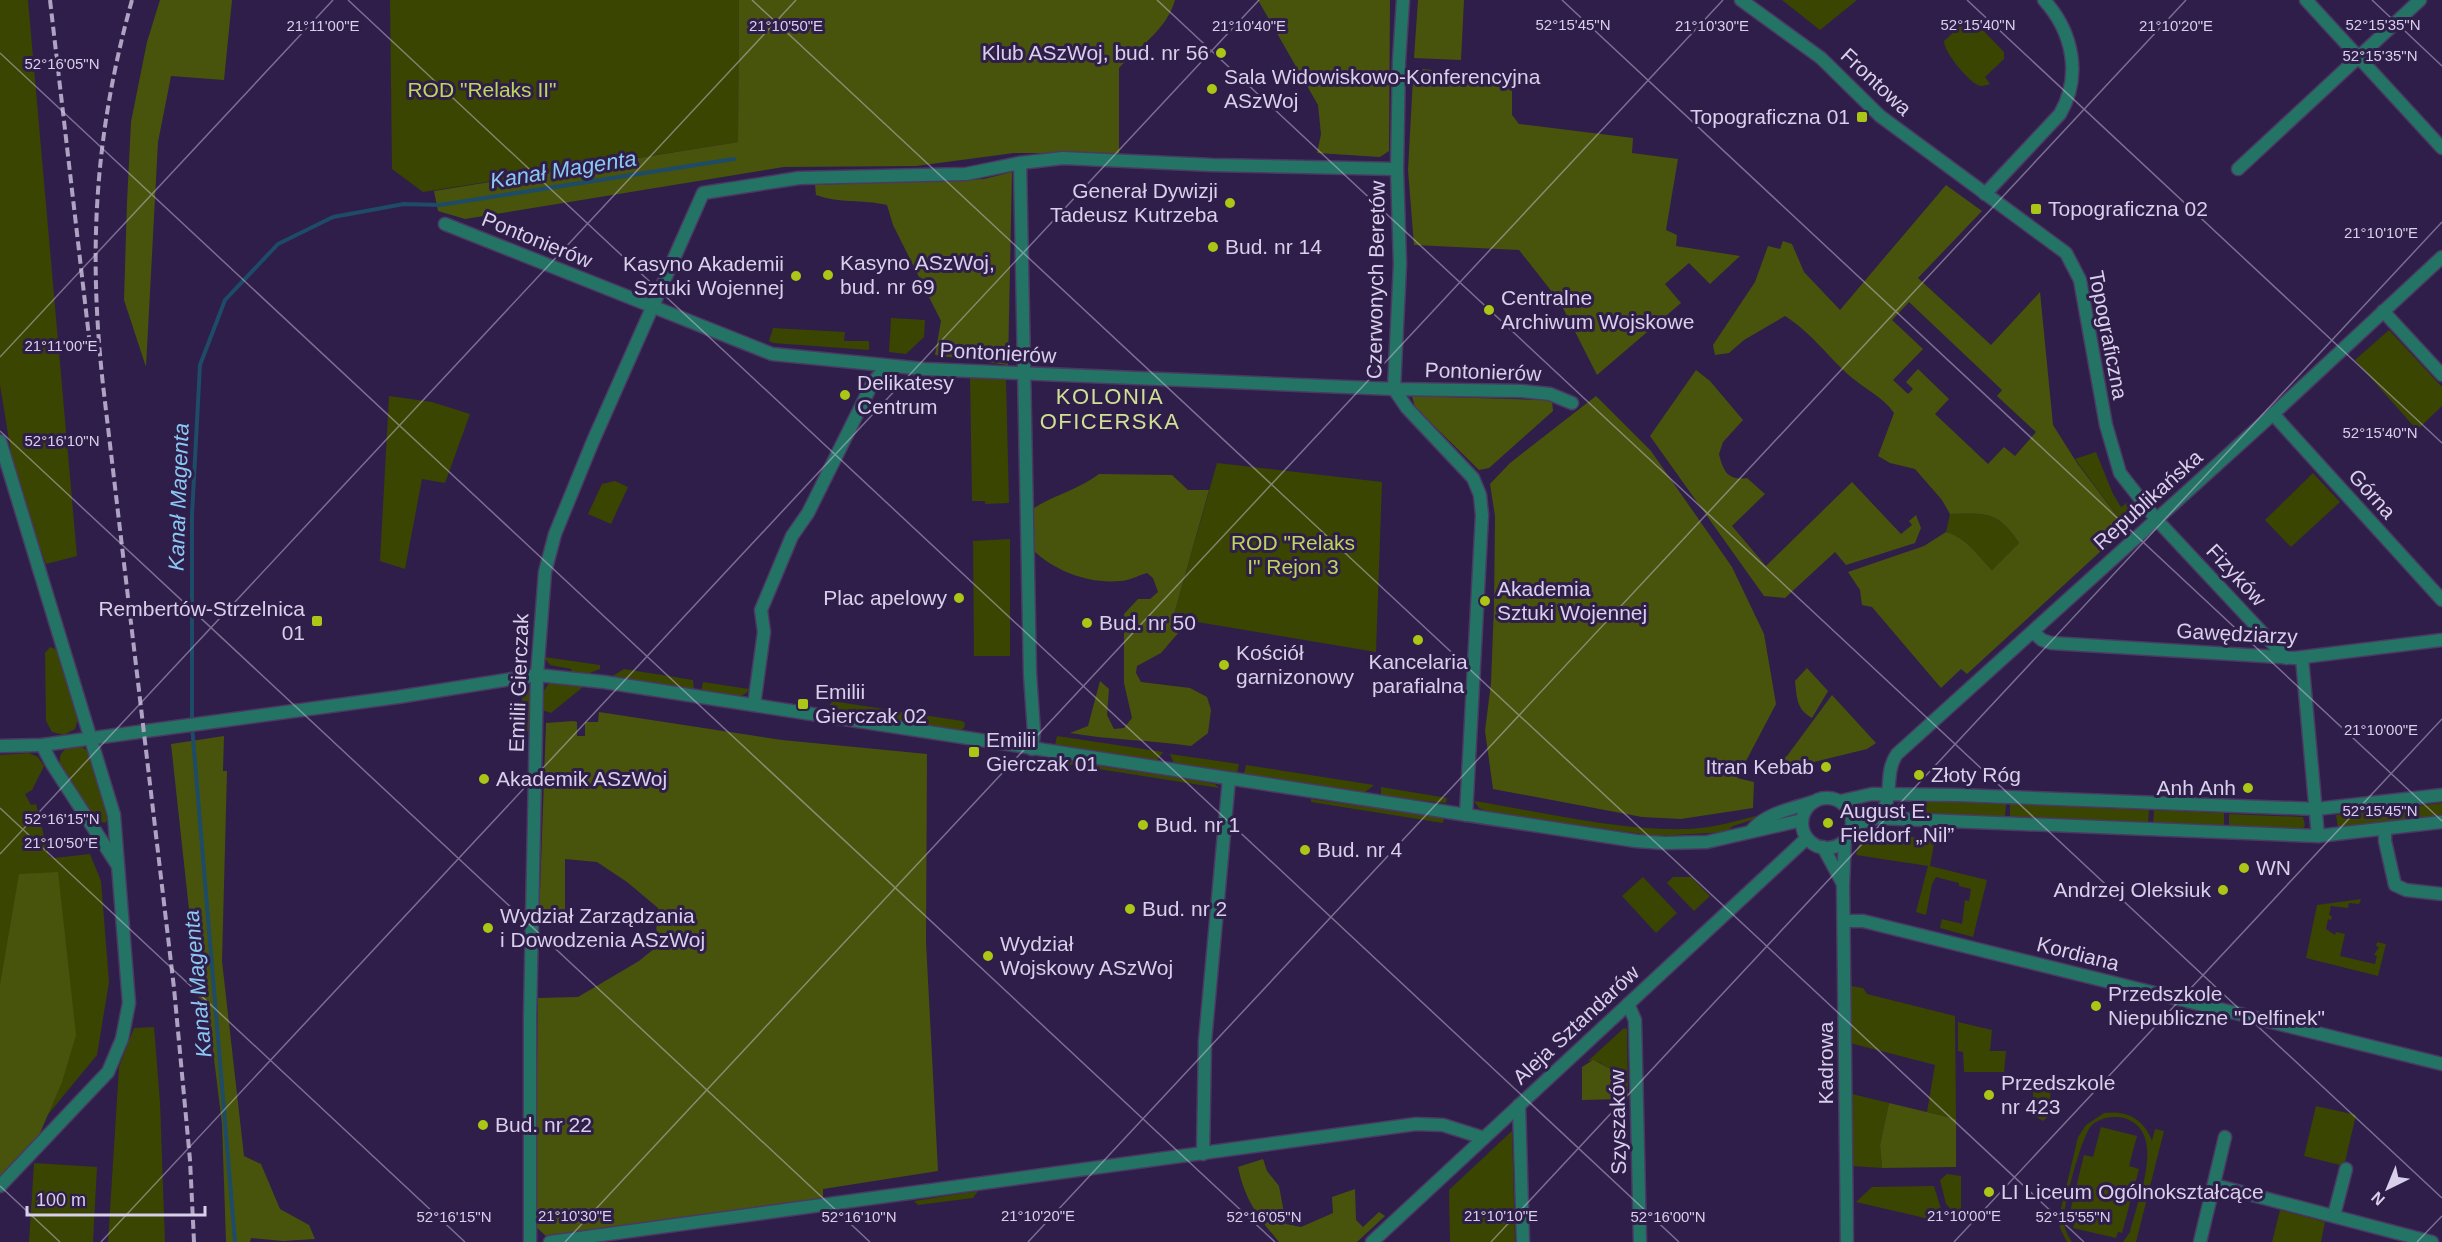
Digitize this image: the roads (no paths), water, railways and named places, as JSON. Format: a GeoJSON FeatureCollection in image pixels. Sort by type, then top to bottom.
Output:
{"type":"FeatureCollection","features":[{"type":"Feature","properties":{"kind":"street","name":"Czerwonych Beretów"},"geometry":{"type":"LineString","coordinates":[[1403,0],[1399,61],[1398,169],[1401,255],[1394,389],[1407,408],[1467,470],[1480,495],[1482,515],[1466,815]]}},
{"type":"Feature","properties":{"kind":"street","name":"Frontowa"},"geometry":{"type":"LineString","coordinates":[[1741,0],[1816,54],[1880,116],[1985,194]]}},
{"type":"Feature","properties":{"kind":"street"},"geometry":{"type":"LineString","coordinates":[[2306,0],[2442,148]]}},
{"type":"Feature","properties":{"kind":"street"},"geometry":{"type":"LineString","coordinates":[[2238,169],[2421,0]]}},
{"type":"Feature","properties":{"kind":"street"},"geometry":{"type":"LineString","coordinates":[[1985,194],[2060,114],[2067,99],[2074,59],[2052,3]]}},
{"type":"Feature","properties":{"kind":"street"},"geometry":{"type":"LineString","coordinates":[[1032,749],[1034,732],[1030,674],[1020,163],[1063,158],[1212,165],[1398,169]]}},
{"type":"Feature","properties":{"kind":"street","name":"Emilii Gierczak"},"geometry":{"type":"LineString","coordinates":[[530,1242],[530,1001],[537,675],[545,572],[550,548],[593,441],[703,194],[799,178],[966,174],[1020,163]]}},
{"type":"Feature","properties":{"kind":"street","name":"Topograficzna"},"geometry":{"type":"LineString","coordinates":[[1985,194],[2060,248],[2074,266],[2083,294],[2114,457],[2123,478],[2156,519]]}},
{"type":"Feature","properties":{"kind":"street","name":"Pontonierów"},"geometry":{"type":"LineString","coordinates":[[445,224],[772,354],[888,366],[1025,374],[1550,393],[1572,403]]}},
{"type":"Feature","properties":{"kind":"street","name":"Republikańska"},"geometry":{"type":"LineString","coordinates":[[1876,818],[1885,810],[1889,795],[1889,777],[1897,754],[2273,414],[2442,257]]}},
{"type":"Feature","properties":{"kind":"street"},"geometry":{"type":"LineString","coordinates":[[2383,310],[2442,375]]}},
{"type":"Feature","properties":{"kind":"street"},"geometry":{"type":"LineString","coordinates":[[865,364],[873,382]]}},
{"type":"Feature","properties":{"kind":"street"},"geometry":{"type":"LineString","coordinates":[[754,705],[764,632],[761,609],[792,536],[808,513],[873,382],[888,366]]}},
{"type":"Feature","properties":{"kind":"street","name":"Górna"},"geometry":{"type":"LineString","coordinates":[[2273,414],[2442,600]]}},
{"type":"Feature","properties":{"kind":"street"},"geometry":{"type":"LineString","coordinates":[[0,441],[114,815],[129,1003],[122,1040],[108,1072],[0,1186]]}},
{"type":"Feature","properties":{"kind":"street","name":"Fizyków"},"geometry":{"type":"LineString","coordinates":[[2156,519],[2286,658]]}},
{"type":"Feature","properties":{"kind":"street","name":"Gawędziarzy"},"geometry":{"type":"LineString","coordinates":[[2033,632],[2042,640],[2051,642],[2286,658],[2442,640]]}},
{"type":"Feature","properties":{"kind":"street"},"geometry":{"type":"LineString","coordinates":[[2302,657],[2318,836]]}},
{"type":"Feature","properties":{"kind":"street"},"geometry":{"type":"LineString","coordinates":[[0,746],[42,745],[89,736],[398,697],[537,675],[604,682],[1466,815],[1664,843],[1707,842],[1753,829],[1761,830],[1802,820]]}},
{"type":"Feature","properties":{"kind":"street"},"geometry":{"type":"LineString","coordinates":[[42,745],[119,867]]}},
{"type":"Feature","properties":{"kind":"street","name":"Republikańska"},"geometry":{"type":"LineString","coordinates":[[1872,794],[1889,777]]}},
{"type":"Feature","properties":{"kind":"street"},"geometry":{"type":"LineString","coordinates":[[1203,1154],[1205,1041],[1229,779]]}},
{"type":"Feature","properties":{"kind":"street"},"geometry":{"type":"LineString","coordinates":[[1753,829],[1758,823],[1827,797],[1841,801],[1872,794],[1958,795],[2316,809],[2442,795]]}},
{"type":"Feature","properties":{"kind":"street"},"geometry":{"type":"LineString","coordinates":[[1813,802],[1804,813],[1802,820],[1807,838],[1823,847],[1835,847],[1845,840],[1852,825],[1850,812],[1841,801]]}},
{"type":"Feature","properties":{"kind":"street"},"geometry":{"type":"LineString","coordinates":[[1852,825],[1876,818],[2318,836],[2442,822]]}},
{"type":"Feature","properties":{"kind":"street"},"geometry":{"type":"LineString","coordinates":[[2385,829],[2385,841],[2395,885],[2406,890],[2442,894]]}},
{"type":"Feature","properties":{"kind":"street","name":"Aleja Sztandarów"},"geometry":{"type":"LineString","coordinates":[[1372,1242],[1807,838]]}},
{"type":"Feature","properties":{"kind":"street","name":"Kadrowa"},"geometry":{"type":"LineString","coordinates":[[1845,840],[1843,884],[1847,1242]]}},
{"type":"Feature","properties":{"kind":"street","name":"Kadrowa"},"geometry":{"type":"LineString","coordinates":[[1823,847],[1843,884]]}},
{"type":"Feature","properties":{"kind":"street","name":"Kordiana"},"geometry":{"type":"LineString","coordinates":[[1844,921],[1863,921],[2442,1064]]}},
{"type":"Feature","properties":{"kind":"street","name":"Szyszaków"},"geometry":{"type":"LineString","coordinates":[[1628,1004],[1635,1020],[1640,1242]]}},
{"type":"Feature","properties":{"kind":"street"},"geometry":{"type":"LineString","coordinates":[[1520,1105],[1523,1242]]}},
{"type":"Feature","properties":{"kind":"street"},"geometry":{"type":"LineString","coordinates":[[549,1242],[1086,1167],[1203,1154],[1416,1124],[1443,1125],[1484,1138]]}},
{"type":"Feature","properties":{"kind":"street"},"geometry":{"type":"LineString","coordinates":[[2200,1242],[2225,1137]]}},
{"type":"Feature","properties":{"kind":"street"},"geometry":{"type":"LineString","coordinates":[[2334,1215],[2346,1169]]}},
{"type":"Feature","properties":{"kind":"street"},"geometry":{"type":"LineString","coordinates":[[2214,1185],[2432,1242]]}},
{"type":"Feature","properties":{"kind":"waterway","name":"Kanał Magenta"},"geometry":{"type":"LineString","coordinates":[[235,1242],[192,726],[192,515],[200,365],[225,300],[278,244],[333,217],[404,204],[440,205],[734,159]]}},
{"type":"Feature","properties":{"kind":"railway"},"geometry":{"type":"LineString","coordinates":[[50,0],[89,337]]}},
{"type":"Feature","properties":{"kind":"railway"},"geometry":{"type":"LineString","coordinates":[[132,0],[110,97],[98,191],[96,238],[98,335],[174,988],[190,1160],[194,1242]]}},
{"type":"Feature","properties":{"kind":"place","name":"Klub ASzWoj, bud. nr 56"},"geometry":{"type":"Point","coordinates":[1221,53]}},
{"type":"Feature","properties":{"kind":"place","name":"Sala Widowiskowo-Konferencyjna ASzWoj"},"geometry":{"type":"Point","coordinates":[1212,89]}},
{"type":"Feature","properties":{"kind":"place","name":"Topograficzna 01"},"geometry":{"type":"Point","coordinates":[1862,117]}},
{"type":"Feature","properties":{"kind":"place","name":"Generał Dywizji Tadeusz Kutrzeba"},"geometry":{"type":"Point","coordinates":[1230,203]}},
{"type":"Feature","properties":{"kind":"place","name":"Topograficzna 02"},"geometry":{"type":"Point","coordinates":[2036,209]}},
{"type":"Feature","properties":{"kind":"place","name":"Bud. nr 14"},"geometry":{"type":"Point","coordinates":[1213,247]}},
{"type":"Feature","properties":{"kind":"place","name":"Kasyno ASzWoj, bud. nr 69"},"geometry":{"type":"Point","coordinates":[828,275]}},
{"type":"Feature","properties":{"kind":"place","name":"Kasyno Akademii Sztuki Wojennej"},"geometry":{"type":"Point","coordinates":[796,276]}},
{"type":"Feature","properties":{"kind":"place","name":"Centralne Archiwum Wojskowe"},"geometry":{"type":"Point","coordinates":[1489,310]}},
{"type":"Feature","properties":{"kind":"place","name":"Delikatesy Centrum"},"geometry":{"type":"Point","coordinates":[845,395]}},
{"type":"Feature","properties":{"kind":"place","name":"Plac apelowy"},"geometry":{"type":"Point","coordinates":[959,598]}},
{"type":"Feature","properties":{"kind":"place","name":"Akademia Sztuki Wojennej"},"geometry":{"type":"Point","coordinates":[1485,601]}},
{"type":"Feature","properties":{"kind":"place","name":"Rembertów-Strzelnica 01"},"geometry":{"type":"Point","coordinates":[317,621]}},
{"type":"Feature","properties":{"kind":"place","name":"Bud. nr 50"},"geometry":{"type":"Point","coordinates":[1087,623]}},
{"type":"Feature","properties":{"kind":"place","name":"Kancelaria parafialna"},"geometry":{"type":"Point","coordinates":[1418,640]}},
{"type":"Feature","properties":{"kind":"place","name":"Kościół garnizonowy"},"geometry":{"type":"Point","coordinates":[1224,665]}},
{"type":"Feature","properties":{"kind":"place","name":"Emilii Gierczak 02"},"geometry":{"type":"Point","coordinates":[803,704]}},
{"type":"Feature","properties":{"kind":"place","name":"Emilii Gierczak 01"},"geometry":{"type":"Point","coordinates":[974,752]}},
{"type":"Feature","properties":{"kind":"place","name":"Itran Kebab"},"geometry":{"type":"Point","coordinates":[1826,767]}},
{"type":"Feature","properties":{"kind":"place","name":"Złoty Róg"},"geometry":{"type":"Point","coordinates":[1919,775]}},
{"type":"Feature","properties":{"kind":"place","name":"Akademik ASzWoj"},"geometry":{"type":"Point","coordinates":[484,779]}},
{"type":"Feature","properties":{"kind":"place","name":"Anh Anh"},"geometry":{"type":"Point","coordinates":[2248,788]}},
{"type":"Feature","properties":{"kind":"place","name":"August E. Fieldorf „Nil”"},"geometry":{"type":"Point","coordinates":[1828,823]}},
{"type":"Feature","properties":{"kind":"place","name":"Bud. nr 1"},"geometry":{"type":"Point","coordinates":[1143,825]}},
{"type":"Feature","properties":{"kind":"place","name":"Bud. nr 4"},"geometry":{"type":"Point","coordinates":[1305,850]}},
{"type":"Feature","properties":{"kind":"place","name":"WN"},"geometry":{"type":"Point","coordinates":[2244,868]}},
{"type":"Feature","properties":{"kind":"place","name":"Andrzej Oleksiuk"},"geometry":{"type":"Point","coordinates":[2223,890]}},
{"type":"Feature","properties":{"kind":"place","name":"Bud. nr 2"},"geometry":{"type":"Point","coordinates":[1130,909]}},
{"type":"Feature","properties":{"kind":"place","name":"Wydział Zarządzania i Dowodzenia ASzWoj"},"geometry":{"type":"Point","coordinates":[488,928]}},
{"type":"Feature","properties":{"kind":"place","name":"Wydział Wojskowy ASzWoj"},"geometry":{"type":"Point","coordinates":[988,956]}},
{"type":"Feature","properties":{"kind":"place","name":"Przedszkole Niepubliczne \"Delfinek\""},"geometry":{"type":"Point","coordinates":[2096,1006]}},
{"type":"Feature","properties":{"kind":"place","name":"Przedszkole nr 423"},"geometry":{"type":"Point","coordinates":[1989,1095]}},
{"type":"Feature","properties":{"kind":"place","name":"Bud. nr 22"},"geometry":{"type":"Point","coordinates":[483,1125]}},
{"type":"Feature","properties":{"kind":"place","name":"LI Liceum Ogólnokształcące"},"geometry":{"type":"Point","coordinates":[1989,1192]}},
{"type":"Feature","properties":{"kind":"district","name":"KOLONIA OFICERSKA"},"geometry":{"type":"Point","coordinates":[1110,408]}},
{"type":"Feature","properties":{"kind":"park label","name":"ROD \"Relaks II\""},"geometry":{"type":"Point","coordinates":[482,90]}},
{"type":"Feature","properties":{"kind":"park label","name":"ROD \"Relaks I\" Rejon 3"},"geometry":{"type":"Point","coordinates":[1293,555]}}]}
